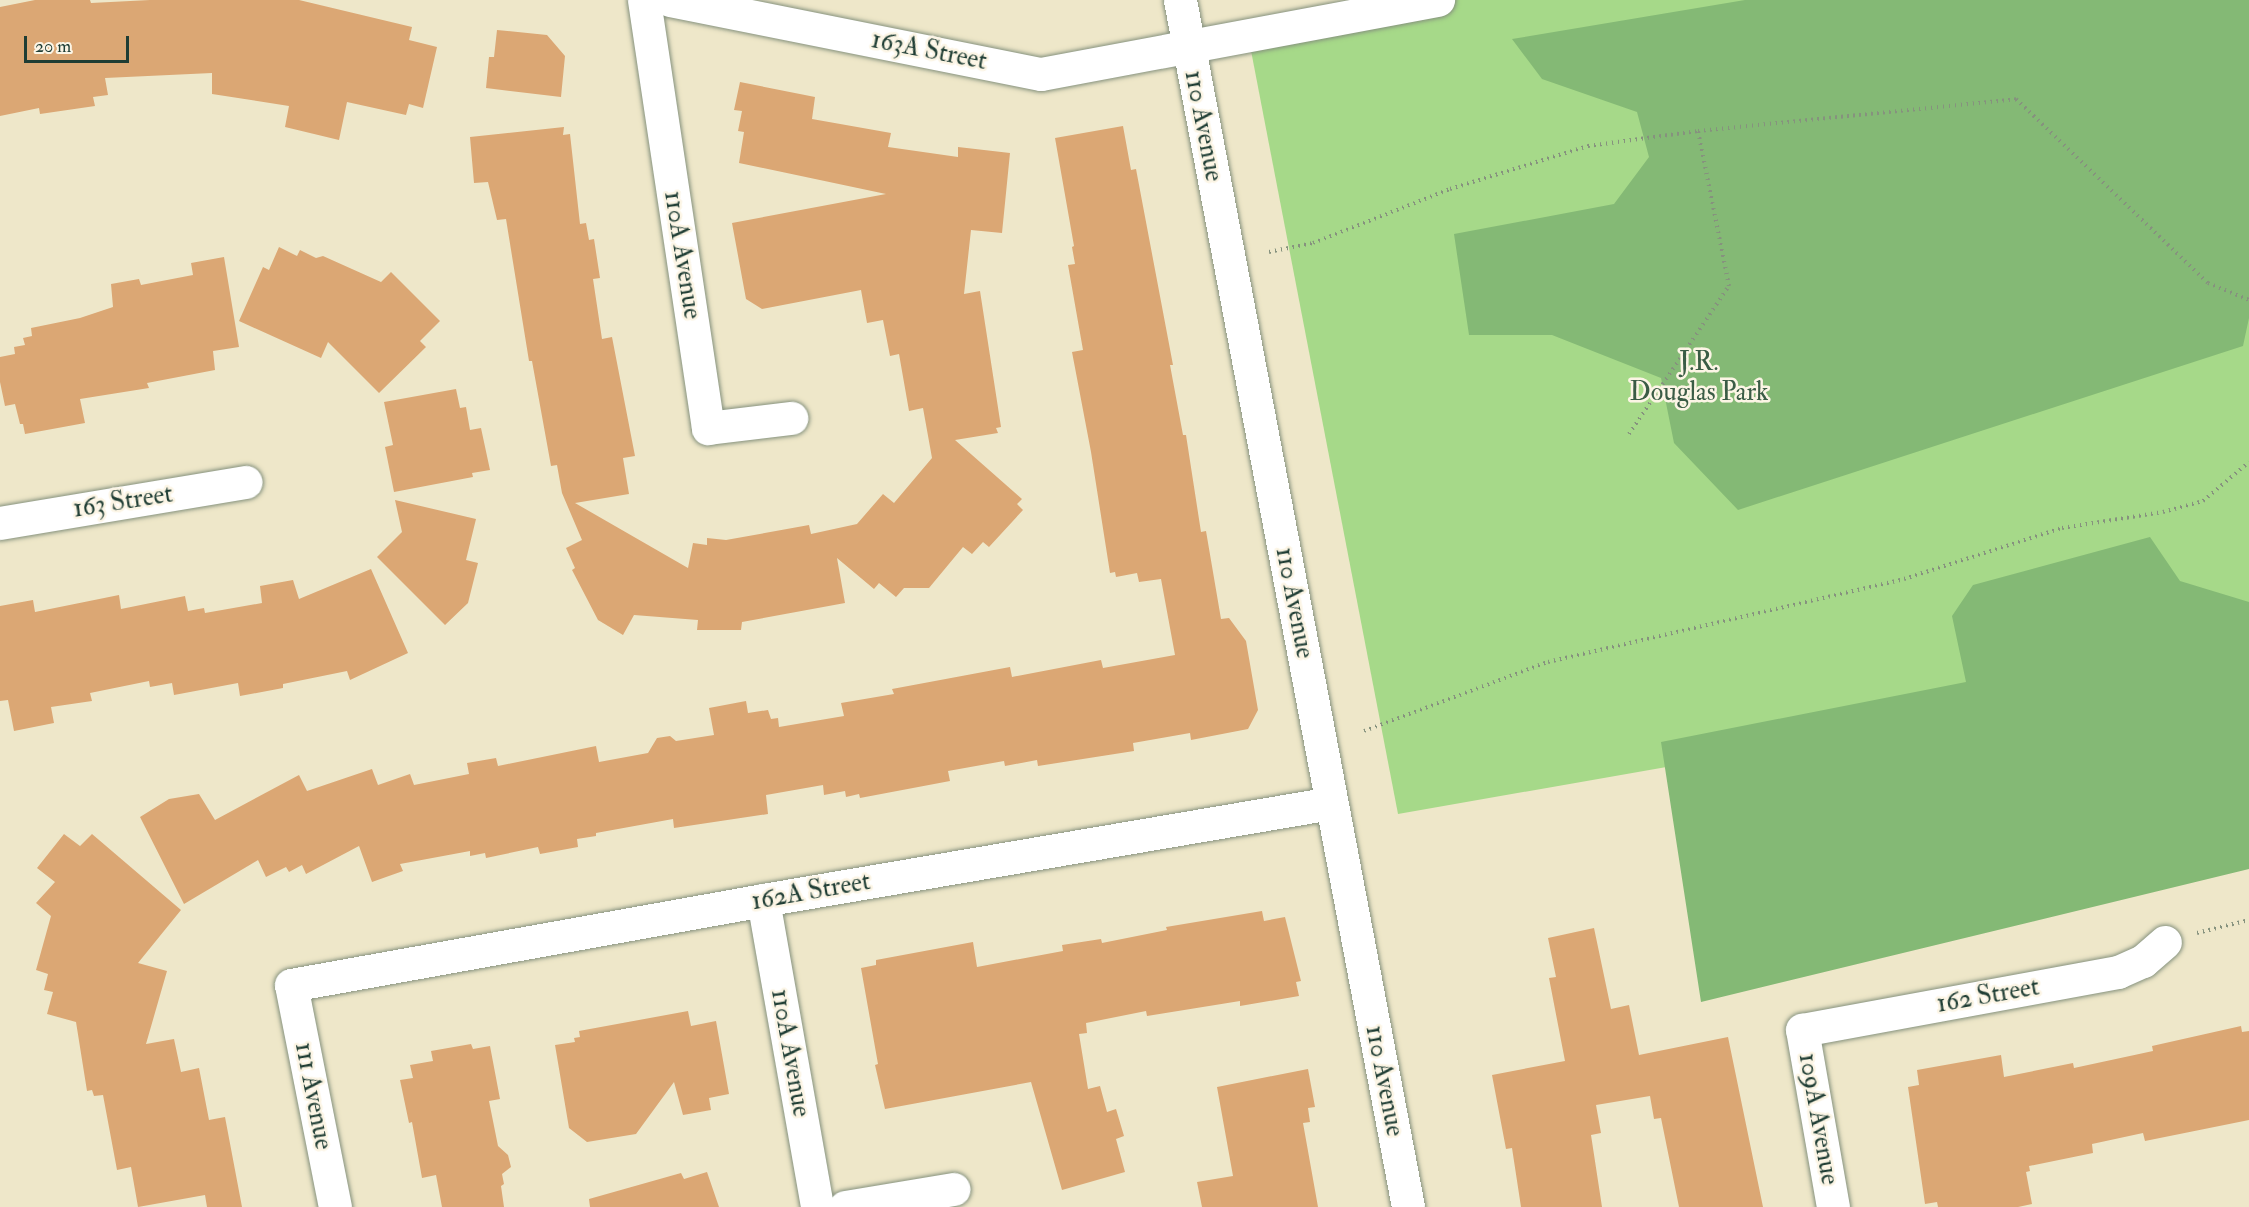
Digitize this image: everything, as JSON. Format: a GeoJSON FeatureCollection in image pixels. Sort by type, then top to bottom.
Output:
{"type":"FeatureCollection","features":[{"type":"Feature","properties":{"kind":"street","name":"110A Avenue"},"geometry":{"type":"LineString","coordinates":[[644,0],[708,428],[790,418]]}},
{"type":"Feature","properties":{"kind":"street","name":"163A Street"},"geometry":{"type":"LineString","coordinates":[[670,0],[1041,74],[1189,48]]}},
{"type":"Feature","properties":{"kind":"street","name":"110 Avenue"},"geometry":{"type":"LineString","coordinates":[[1180,0],[1408,1207]]}},
{"type":"Feature","properties":{"kind":"street"},"geometry":{"type":"LineString","coordinates":[[1189,48],[1438,0]]}},
{"type":"Feature","properties":{"kind":"street","name":"163 Street"},"geometry":{"type":"LineString","coordinates":[[0,523],[246,482]]}},
{"type":"Feature","properties":{"kind":"street","name":"162A Street"},"geometry":{"type":"LineString","coordinates":[[291,984],[763,900],[1331,803]]}},
{"type":"Feature","properties":{"kind":"street","name":"110A Avenue"},"geometry":{"type":"LineString","coordinates":[[763,900],[817,1207]]}},
{"type":"Feature","properties":{"kind":"street","name":"162 Street"},"geometry":{"type":"LineString","coordinates":[[1802,1030],[2118,972],[2143,961],[2165,942]]}},
{"type":"Feature","properties":{"kind":"street","name":"111 Avenue"},"geometry":{"type":"LineString","coordinates":[[291,984],[335,1207]]}},
{"type":"Feature","properties":{"kind":"street","name":"109A Avenue"},"geometry":{"type":"LineString","coordinates":[[1802,1030],[1833,1207]]}},
{"type":"Feature","properties":{"kind":"street"},"geometry":{"type":"LineString","coordinates":[[844,1207],[954,1189]]}},
{"type":"Feature","properties":{"kind":"path"},"geometry":{"type":"LineString","coordinates":[[1269,252],[1313,243],[1450,189],[1588,146],[1698,131],[2016,99],[2208,283],[2249,300]]}},
{"type":"Feature","properties":{"kind":"path"},"geometry":{"type":"LineString","coordinates":[[1629,434],[1729,286],[1698,131]]}},
{"type":"Feature","properties":{"kind":"path"},"geometry":{"type":"LineString","coordinates":[[1364,731],[1548,662],[1904,579],[2062,528],[2163,512],[2203,501],[2249,462]]}},
{"type":"Feature","properties":{"kind":"path"},"geometry":{"type":"LineString","coordinates":[[2165,942],[2249,920]]}},
{"type":"Feature","properties":{"kind":"green space","name":"J.R. Douglas Park"},"geometry":{"type":"Polygon","coordinates":[[[1450,0],[2249,0],[2249,665],[1398,814],[1248,35],[1450,0]]]}},
{"type":"Feature","properties":{"kind":"green space"},"geometry":{"type":"Polygon","coordinates":[[[1745,0],[2249,0],[2249,318],[2243,346],[1738,510],[1674,443],[1661,378],[1552,335],[1469,335],[1454,234],[1614,204],[1649,157],[1637,112],[1542,79],[1512,39],[1745,0]]]}},
{"type":"Feature","properties":{"kind":"green space"},"geometry":{"type":"Polygon","coordinates":[[[2150,537],[2180,581],[2249,602],[2249,869],[1701,1002],[1661,742],[1966,682],[1952,616],[1973,585],[2150,537]]]}},
{"type":"Feature","properties":{"kind":"building"},"geometry":{"type":"Polygon","coordinates":[[[35,0],[90,0],[91,3],[150,0],[299,0],[412,27],[409,40],[437,47],[423,108],[409,104],[406,115],[347,102],[339,140],[285,127],[289,106],[212,94],[212,73],[105,78],[108,95],[93,97],[95,106],[40,114],[39,108],[0,116],[0,7],[35,0]]]}},
{"type":"Feature","properties":{"kind":"building"},"geometry":{"type":"Polygon","coordinates":[[[497,30],[547,35],[565,56],[561,97],[486,88],[489,57],[494,57],[497,30]]]}},
{"type":"Feature","properties":{"kind":"building"},"geometry":{"type":"Polygon","coordinates":[[[740,82],[815,97],[812,119],[891,133],[888,147],[958,157],[958,147],[1010,153],[1002,233],[971,230],[964,294],[980,291],[1001,427],[996,428],[998,433],[955,440],[1022,499],[1017,504],[1023,510],[989,547],[983,542],[972,554],[963,547],[929,588],[904,588],[896,597],[879,583],[874,589],[837,558],[845,603],[742,622],[741,630],[697,630],[698,620],[634,615],[623,635],[598,620],[572,570],[575,568],[566,548],[582,540],[562,493],[557,465],[551,466],[532,361],[529,361],[506,219],[497,220],[488,182],[474,183],[470,137],[564,127],[563,135],[570,134],[580,224],[586,223],[589,240],[594,239],[600,278],[593,279],[602,339],[612,337],[635,456],[623,458],[629,494],[575,503],[688,568],[693,543],[707,545],[707,538],[726,540],[809,525],[811,534],[857,524],[883,494],[894,503],[932,458],[923,408],[909,411],[899,354],[890,356],[883,320],[867,323],[861,290],[762,309],[746,299],[732,223],[886,194],[739,163],[744,132],[738,131],[742,111],[734,110],[740,82]]]}},
{"type":"Feature","properties":{"kind":"building"},"geometry":{"type":"Polygon","coordinates":[[[1123,126],[1131,170],[1136,169],[1173,365],[1170,365],[1183,435],[1186,435],[1201,532],[1206,531],[1221,619],[1229,618],[1246,641],[1258,710],[1248,729],[1191,740],[1190,733],[1133,743],[1134,751],[1038,766],[1037,760],[1005,766],[1004,761],[948,771],[950,781],[860,798],[859,794],[846,797],[845,791],[824,795],[823,785],[766,795],[768,814],[674,828],[673,819],[596,833],[596,836],[577,839],[578,847],[540,854],[538,847],[486,858],[485,853],[470,856],[470,851],[400,864],[403,871],[372,882],[359,846],[306,874],[302,865],[289,872],[286,867],[266,877],[258,860],[184,904],[140,817],[169,799],[199,794],[215,820],[299,775],[307,791],[372,769],[378,785],[410,774],[414,785],[469,774],[467,763],[496,758],[498,766],[596,746],[599,762],[648,753],[657,738],[670,736],[676,741],[714,735],[709,708],[746,701],[748,713],[768,710],[771,719],[778,718],[779,727],[844,716],[841,703],[894,694],[892,689],[1010,667],[1012,677],[1101,660],[1103,668],[1175,655],[1161,579],[1139,582],[1137,573],[1116,577],[1115,572],[1110,573],[1072,352],[1083,350],[1068,265],[1075,264],[1072,247],[1074,246],[1055,138],[1123,126]]]}},
{"type":"Feature","properties":{"kind":"building"},"geometry":{"type":"Polygon","coordinates":[[[279,247],[297,256],[300,250],[316,258],[323,256],[381,282],[391,272],[440,321],[420,341],[426,347],[379,393],[328,342],[321,358],[239,321],[263,267],[269,270],[279,247]]]}},
{"type":"Feature","properties":{"kind":"building"},"geometry":{"type":"Polygon","coordinates":[[[224,257],[239,347],[213,351],[215,370],[147,383],[149,388],[80,399],[85,423],[25,434],[15,404],[5,406],[0,382],[0,357],[15,354],[14,347],[25,345],[23,338],[32,336],[31,328],[80,318],[113,307],[111,284],[139,279],[141,285],[193,275],[191,263],[224,257]]]}},
{"type":"Feature","properties":{"kind":"building"},"geometry":{"type":"Polygon","coordinates":[[[456,389],[460,408],[466,407],[470,430],[481,428],[490,470],[472,473],[473,477],[394,492],[385,447],[393,445],[384,402],[456,389]]]}},
{"type":"Feature","properties":{"kind":"building"},"geometry":{"type":"Polygon","coordinates":[[[395,500],[476,519],[466,560],[478,563],[468,603],[445,625],[377,557],[402,532],[395,500]]]}},
{"type":"Feature","properties":{"kind":"building"},"geometry":{"type":"Polygon","coordinates":[[[371,569],[408,653],[350,680],[347,671],[283,684],[283,688],[240,696],[238,683],[174,695],[172,683],[150,687],[149,681],[90,693],[92,701],[51,707],[54,723],[14,731],[8,700],[0,701],[0,606],[33,600],[35,612],[119,595],[121,609],[185,596],[188,611],[204,608],[205,613],[262,603],[260,586],[293,580],[299,599],[371,569]]]}},
{"type":"Feature","properties":{"kind":"building"},"geometry":{"type":"Polygon","coordinates":[[[64,834],[80,846],[92,834],[181,910],[138,963],[167,971],[146,1044],[174,1039],[181,1072],[199,1068],[209,1120],[225,1117],[242,1207],[207,1207],[205,1195],[138,1207],[131,1167],[117,1170],[103,1095],[94,1096],[92,1090],[87,1091],[76,1022],[47,1014],[53,992],[44,990],[48,974],[36,970],[51,916],[36,903],[55,882],[37,868],[64,834]]]}},
{"type":"Feature","properties":{"kind":"building"},"geometry":{"type":"Polygon","coordinates":[[[1262,911],[1264,921],[1285,917],[1301,981],[1296,982],[1299,996],[1240,1006],[1240,1001],[1147,1016],[1146,1011],[1086,1023],[1087,1033],[1079,1034],[1088,1089],[1100,1086],[1107,1112],[1116,1109],[1124,1136],[1116,1139],[1125,1172],[1062,1190],[1031,1082],[885,1109],[875,1065],[878,1064],[861,968],[876,965],[876,960],[973,942],[977,967],[1063,951],[1062,945],[1101,939],[1102,943],[1167,930],[1166,927],[1262,911]]]}},
{"type":"Feature","properties":{"kind":"building"},"geometry":{"type":"Polygon","coordinates":[[[1594,928],[1611,1009],[1629,1005],[1639,1055],[1728,1037],[1763,1207],[1679,1207],[1661,1118],[1654,1119],[1650,1096],[1596,1105],[1601,1133],[1591,1135],[1602,1207],[1521,1207],[1512,1148],[1506,1149],[1492,1075],[1565,1061],[1549,978],[1556,977],[1548,938],[1594,928]]]}},
{"type":"Feature","properties":{"kind":"building"},"geometry":{"type":"Polygon","coordinates":[[[688,1011],[691,1026],[716,1021],[729,1094],[709,1098],[711,1110],[683,1115],[674,1082],[636,1134],[587,1142],[569,1128],[555,1045],[575,1042],[574,1038],[580,1037],[579,1031],[688,1011]]]}},
{"type":"Feature","properties":{"kind":"building"},"geometry":{"type":"Polygon","coordinates":[[[2241,1026],[2242,1032],[2249,1031],[2249,1120],[2145,1141],[2143,1133],[2092,1144],[2093,1153],[2029,1166],[2030,1171],[2026,1172],[2032,1204],[2018,1207],[1938,1207],[1937,1202],[1925,1204],[1908,1087],[1919,1085],[1917,1070],[2001,1055],[2004,1077],[2073,1063],[2074,1068],[2153,1051],[2152,1046],[2241,1026]]]}},
{"type":"Feature","properties":{"kind":"building"},"geometry":{"type":"Polygon","coordinates":[[[471,1044],[473,1049],[490,1046],[500,1099],[489,1101],[498,1146],[508,1155],[511,1167],[502,1174],[504,1207],[442,1207],[436,1175],[422,1178],[412,1122],[409,1123],[400,1080],[413,1078],[410,1065],[433,1061],[431,1051],[471,1044]]]}},
{"type":"Feature","properties":{"kind":"building"},"geometry":{"type":"Polygon","coordinates":[[[1308,1069],[1315,1107],[1308,1108],[1310,1122],[1303,1123],[1318,1207],[1202,1207],[1197,1182],[1233,1176],[1217,1087],[1308,1069]]]}},
{"type":"Feature","properties":{"kind":"building"},"geometry":{"type":"Polygon","coordinates":[[[707,1172],[719,1207],[590,1207],[589,1199],[681,1173],[684,1179],[707,1172]]]}}]}
